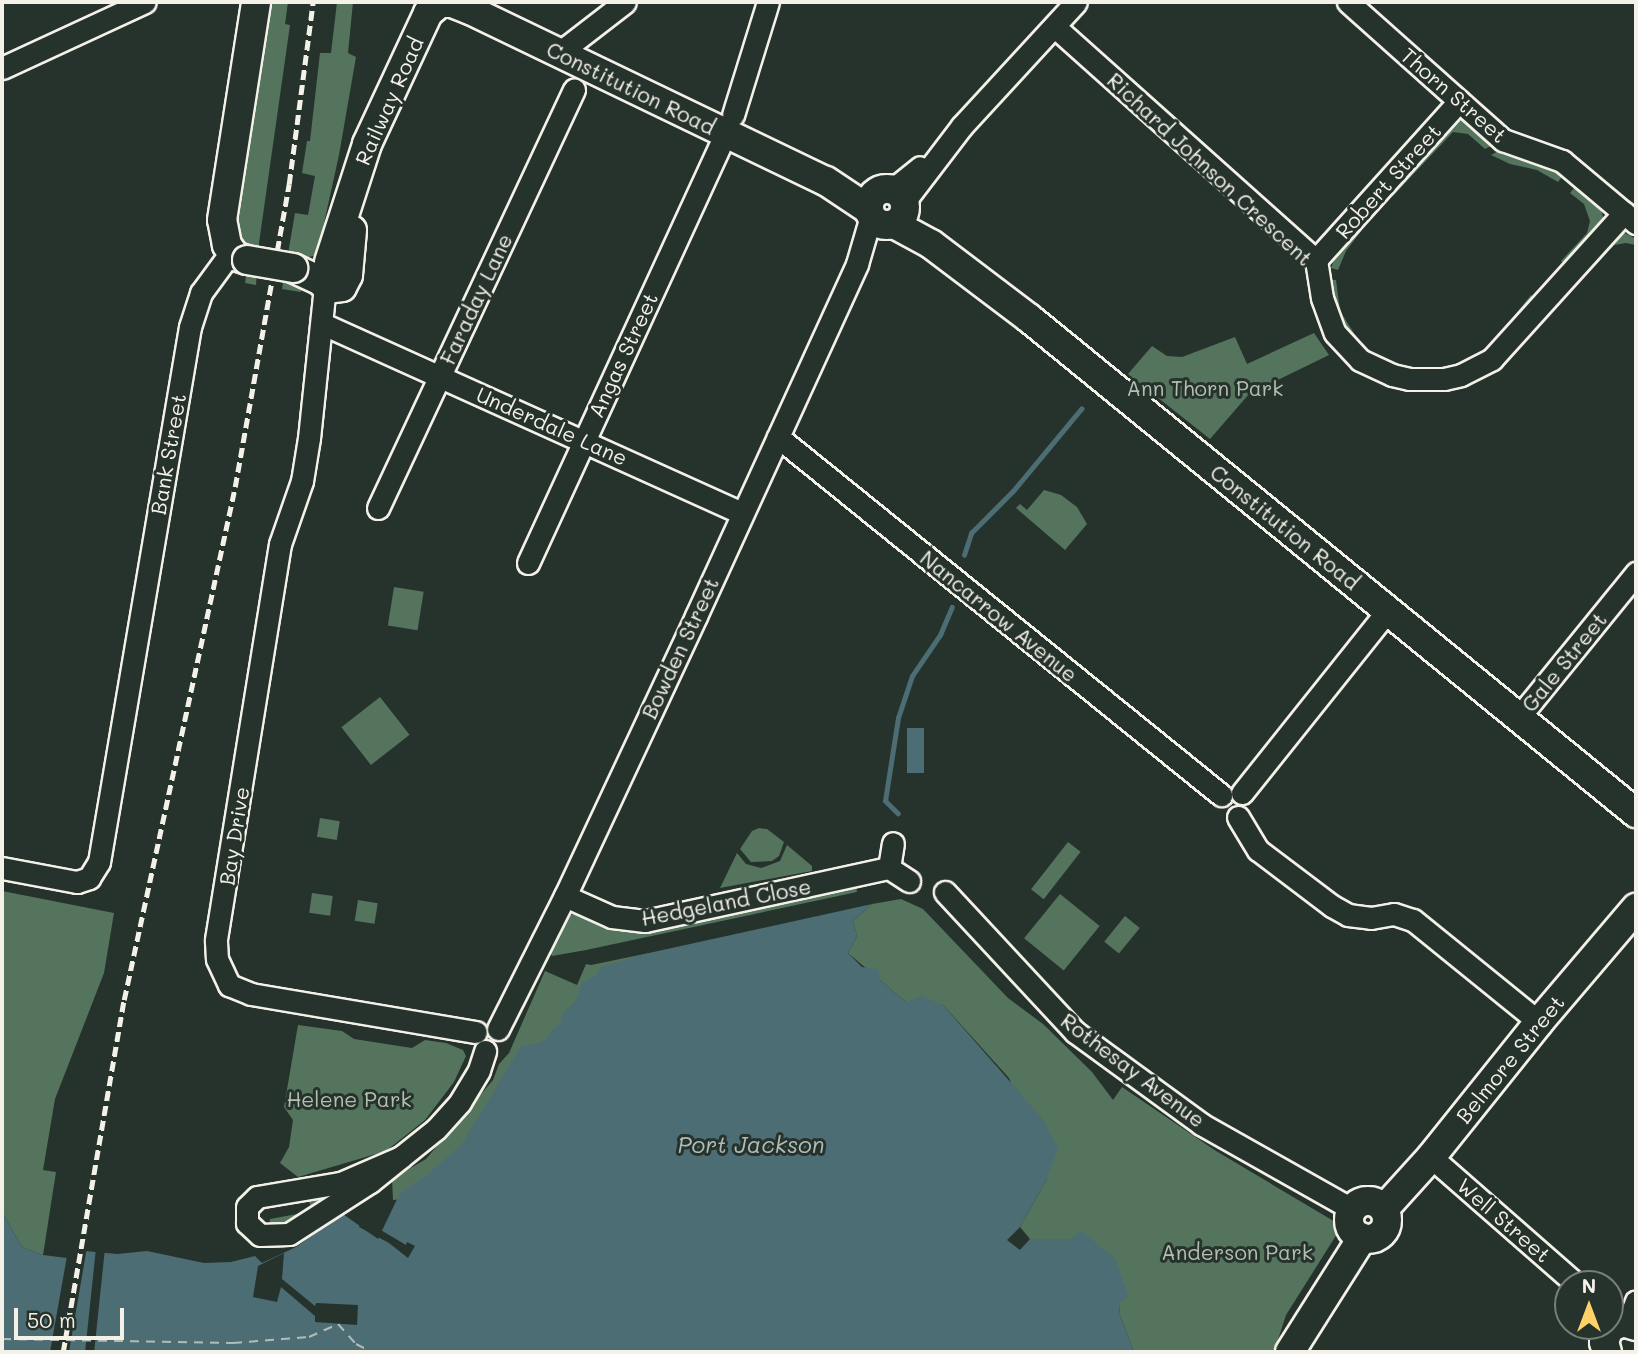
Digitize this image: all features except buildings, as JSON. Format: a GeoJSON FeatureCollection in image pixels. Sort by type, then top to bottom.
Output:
{"type":"FeatureCollection","features":[{"type":"Feature","properties":{"kind":"main road"},"geometry":{"type":"LineString","coordinates":[[247,2],[250,32]]}},
{"type":"Feature","properties":{"kind":"main road"},"geometry":{"type":"LineString","coordinates":[[256,2],[223,211],[224,237],[239,256],[322,274]]}},
{"type":"Feature","properties":{"kind":"main road","name":"Constitution Road"},"geometry":{"type":"LineString","coordinates":[[435,5],[446,2],[458,5],[886,209],[1040,327],[1636,813]]}},
{"type":"Feature","properties":{"kind":"main road","name":"Railway Road"},"geometry":{"type":"LineString","coordinates":[[322,274],[355,211],[351,200],[367,144],[435,5]]}},
{"type":"Feature","properties":{"kind":"main road","name":"Belmore Street"},"geometry":{"type":"LineString","coordinates":[[1384,1209],[1432,1157],[1539,1022],[1636,908]]}},
{"type":"Feature","properties":{"kind":"main road"},"geometry":{"type":"LineString","coordinates":[[1368,1201],[1384,1209],[1387,1220],[1384,1231],[1374,1238],[1362,1238],[1350,1226],[1352,1209],[1368,1201]]}},
{"type":"Feature","properties":{"kind":"main road"},"geometry":{"type":"LineString","coordinates":[[1291,1352],[1362,1238]]}},
{"type":"Feature","properties":{"kind":"main road"},"geometry":{"type":"LineString","coordinates":[[1607,1352],[1605,1337],[1625,1319]]}},
{"type":"Feature","properties":{"kind":"street"},"geometry":{"type":"LineString","coordinates":[[2,68],[145,2]]}},
{"type":"Feature","properties":{"kind":"street"},"geometry":{"type":"LineString","coordinates":[[559,53],[625,2]]}},
{"type":"Feature","properties":{"kind":"street"},"geometry":{"type":"LineString","coordinates":[[733,115],[768,2]]}},
{"type":"Feature","properties":{"kind":"street","name":"Bowden Street"},"geometry":{"type":"LineString","coordinates":[[498,1029],[565,896],[857,264],[886,209],[1076,2]]}},
{"type":"Feature","properties":{"kind":"street","name":"Thorn Street"},"geometry":{"type":"LineString","coordinates":[[1348,2],[1503,140],[1553,156],[1630,218]]}},
{"type":"Feature","properties":{"kind":"street","name":"Richard Johnson Crescent"},"geometry":{"type":"LineString","coordinates":[[1055,27],[1316,260],[1326,316],[1346,348],[1360,360],[1392,375],[1409,379],[1444,379],[1461,375],[1492,359],[1630,218]]}},
{"type":"Feature","properties":{"kind":"street","name":"Faraday Lane"},"geometry":{"type":"LineString","coordinates":[[378,508],[574,90]]}},
{"type":"Feature","properties":{"kind":"street","name":"Robert Street"},"geometry":{"type":"LineString","coordinates":[[1316,260],[1459,101]]}},
{"type":"Feature","properties":{"kind":"street","name":"Angas Street"},"geometry":{"type":"LineString","coordinates":[[527,563],[719,147]]}},
{"type":"Feature","properties":{"kind":"street","name":"Bank Street"},"geometry":{"type":"LineString","coordinates":[[2,868],[83,881],[97,868],[190,327],[201,293],[239,256]]}},
{"type":"Feature","properties":{"kind":"street","name":"Bay Drive"},"geometry":{"type":"LineString","coordinates":[[322,274],[328,327],[302,481],[280,544],[216,941],[218,967],[229,985],[251,994],[480,1041],[485,1025],[498,1029]]}},
{"type":"Feature","properties":{"kind":"street","name":"Underdale Lane"},"geometry":{"type":"LineString","coordinates":[[328,327],[741,513]]}},
{"type":"Feature","properties":{"kind":"street","name":"Nancarrow Avenue"},"geometry":{"type":"LineString","coordinates":[[778,437],[1232,794]]}},
{"type":"Feature","properties":{"kind":"street","name":"Gale Street"},"geometry":{"type":"LineString","coordinates":[[1519,717],[1636,573]]}},
{"type":"Feature","properties":{"kind":"street"},"geometry":{"type":"LineString","coordinates":[[1388,610],[1232,794],[1247,806],[1238,817],[1258,850],[1332,906],[1348,915],[1371,918],[1394,915],[1413,920],[1539,1022]]}},
{"type":"Feature","properties":{"kind":"street"},"geometry":{"type":"LineString","coordinates":[[893,843],[890,868],[909,881]]}},
{"type":"Feature","properties":{"kind":"street","name":"Hedgeland Close"},"geometry":{"type":"LineString","coordinates":[[565,896],[612,917],[645,921],[890,868]]}},
{"type":"Feature","properties":{"kind":"street","name":"Rothesay Avenue"},"geometry":{"type":"LineString","coordinates":[[945,892],[1075,1032],[1202,1124],[1352,1209]]}},
{"type":"Feature","properties":{"kind":"street"},"geometry":{"type":"LineString","coordinates":[[401,1157],[341,1183],[262,1196],[249,1203],[246,1218],[254,1233],[272,1237],[289,1234],[370,1182],[436,1129],[460,1101],[479,1070],[480,1041]]}},
{"type":"Feature","properties":{"kind":"street","name":"Well Street"},"geometry":{"type":"LineString","coordinates":[[1432,1157],[1560,1270]]}},
{"type":"Feature","properties":{"kind":"green space"},"geometry":{"type":"Polygon","coordinates":[[[261,2],[288,2],[285,24],[290,25],[259,243],[256,285],[245,283],[250,249],[245,247],[233,229],[261,2]]]}},
{"type":"Feature","properties":{"kind":"green space"},"geometry":{"type":"Polygon","coordinates":[[[337,2],[353,2],[348,53],[356,57],[339,155],[317,255],[309,257],[301,292],[282,289],[295,213],[308,215],[315,176],[302,173],[307,141],[310,141],[320,53],[331,53],[337,2]]]}},
{"type":"Feature","properties":{"kind":"green space"},"geometry":{"type":"Polygon","coordinates":[[[1459,117],[1495,144],[1485,149],[1468,134],[1453,132],[1393,196],[1387,191],[1459,117]]]}},
{"type":"Feature","properties":{"kind":"green space"},"geometry":{"type":"Polygon","coordinates":[[[1502,149],[1540,162],[1562,177],[1558,182],[1537,170],[1510,164],[1491,155],[1502,149]]]}},
{"type":"Feature","properties":{"kind":"green space"},"geometry":{"type":"Polygon","coordinates":[[[1575,187],[1601,209],[1604,221],[1566,266],[1561,261],[1587,233],[1590,221],[1584,204],[1570,193],[1575,187]]]}},
{"type":"Feature","properties":{"kind":"green space"},"geometry":{"type":"Polygon","coordinates":[[[1356,226],[1362,230],[1346,251],[1338,270],[1331,268],[1339,247],[1356,226]]]}},
{"type":"Feature","properties":{"kind":"green space"},"geometry":{"type":"Polygon","coordinates":[[[1621,231],[1636,239],[1636,245],[1614,245],[1557,307],[1552,303],[1621,231]]]}},
{"type":"Feature","properties":{"kind":"green space"},"geometry":{"type":"Polygon","coordinates":[[[1329,280],[1336,280],[1340,311],[1357,338],[1352,342],[1336,318],[1329,280]]]}},
{"type":"Feature","properties":{"kind":"green space"},"geometry":{"type":"Polygon","coordinates":[[[1531,295],[1536,299],[1490,355],[1486,351],[1531,295]]]}},
{"type":"Feature","properties":{"kind":"green space","name":"Ann Thorn Park"},"geometry":{"type":"Polygon","coordinates":[[[1314,333],[1329,355],[1249,394],[1210,439],[1128,374],[1152,346],[1167,356],[1182,357],[1235,337],[1247,364],[1314,333]]]}},
{"type":"Feature","properties":{"kind":"green space"},"geometry":{"type":"Polygon","coordinates":[[[1044,490],[1061,495],[1077,507],[1087,524],[1065,550],[1016,508],[1020,504],[1027,510],[1044,490]]]}},
{"type":"Feature","properties":{"kind":"green space"},"geometry":{"type":"Polygon","coordinates":[[[394,587],[424,592],[418,630],[388,626],[394,587]]]}},
{"type":"Feature","properties":{"kind":"green space"},"geometry":{"type":"Polygon","coordinates":[[[380,697],[410,735],[371,765],[341,727],[380,697]]]}},
{"type":"Feature","properties":{"kind":"green space"},"geometry":{"type":"Polygon","coordinates":[[[320,818],[340,821],[337,840],[317,837],[320,818]]]}},
{"type":"Feature","properties":{"kind":"green space"},"geometry":{"type":"Polygon","coordinates":[[[767,829],[784,842],[779,856],[772,861],[751,862],[740,849],[752,831],[767,829]]]}},
{"type":"Feature","properties":{"kind":"green space"},"geometry":{"type":"Polygon","coordinates":[[[1068,842],[1081,852],[1044,899],[1031,889],[1068,842]]]}},
{"type":"Feature","properties":{"kind":"green space"},"geometry":{"type":"Polygon","coordinates":[[[787,845],[812,866],[812,871],[720,888],[737,853],[746,864],[761,868],[780,861],[787,845]]]}},
{"type":"Feature","properties":{"kind":"green space"},"geometry":{"type":"Polygon","coordinates":[[[856,887],[857,892],[586,950],[552,956],[549,951],[565,918],[575,913],[621,929],[642,931],[856,887]]]}},
{"type":"Feature","properties":{"kind":"green space"},"geometry":{"type":"Polygon","coordinates":[[[2,891],[114,913],[104,973],[55,1099],[43,1170],[56,1172],[43,1255],[22,1247],[2,1212],[2,891]]]}},
{"type":"Feature","properties":{"kind":"green space"},"geometry":{"type":"Polygon","coordinates":[[[312,893],[333,896],[330,916],[309,913],[312,893]]]}},
{"type":"Feature","properties":{"kind":"green space"},"geometry":{"type":"Polygon","coordinates":[[[1060,894],[1100,926],[1064,970],[1024,938],[1060,894]]]}},
{"type":"Feature","properties":{"kind":"green space","name":"Anderson Park"},"geometry":{"type":"Polygon","coordinates":[[[901,899],[923,909],[1008,998],[1043,1024],[1092,1072],[1113,1100],[1122,1087],[1216,1151],[1342,1226],[1286,1315],[1274,1352],[1134,1352],[1120,1315],[1119,1304],[1071,1239],[1030,1239],[1020,1227],[1047,1179],[1009,1078],[943,1005],[906,1002],[848,953],[857,936],[853,921],[872,904],[901,899]]]}},
{"type":"Feature","properties":{"kind":"green space"},"geometry":{"type":"Polygon","coordinates":[[[358,900],[378,903],[374,924],[355,921],[358,900]]]}},
{"type":"Feature","properties":{"kind":"green space"},"geometry":{"type":"Polygon","coordinates":[[[1125,916],[1140,928],[1119,954],[1104,942],[1125,916]]]}},
{"type":"Feature","properties":{"kind":"green space"},"geometry":{"type":"Polygon","coordinates":[[[649,953],[417,1198],[393,1200],[392,1179],[426,1159],[493,1080],[499,1064],[509,1053],[545,971],[577,985],[586,964],[649,953]]]}},
{"type":"Feature","properties":{"kind":"green space","name":"Helene Park"},"geometry":{"type":"Polygon","coordinates":[[[298,1025],[342,1031],[354,1039],[412,1048],[425,1040],[446,1043],[463,1050],[466,1056],[454,1082],[425,1120],[386,1151],[298,1177],[280,1163],[289,1147],[293,1120],[284,1107],[298,1025]]]}},
{"type":"Feature","properties":{"kind":"green space"},"geometry":{"type":"Polygon","coordinates":[[[326,1194],[336,1197],[297,1220],[269,1227],[270,1219],[308,1212],[311,1208],[308,1197],[326,1194]]]}},
{"type":"Feature","properties":{"kind":"water"},"geometry":{"type":"Polygon","coordinates":[[[907,728],[924,728],[924,773],[907,773],[907,728]]]}},
{"type":"Feature","properties":{"kind":"water","name":"Port Jackson"},"geometry":{"type":"Polygon","coordinates":[[[872,904],[853,921],[857,936],[848,953],[862,967],[878,969],[880,980],[906,1002],[922,996],[943,1005],[1041,1117],[1058,1148],[1047,1179],[1020,1227],[1007,1240],[1020,1250],[1030,1239],[1071,1239],[1081,1231],[1115,1258],[1128,1295],[1119,1304],[1120,1315],[1134,1352],[2,1352],[2,1212],[22,1247],[43,1255],[83,1260],[85,1251],[117,1254],[147,1251],[204,1263],[231,1262],[255,1256],[262,1263],[296,1247],[343,1214],[378,1239],[400,1193],[428,1174],[462,1144],[521,1046],[541,1043],[561,1022],[562,1014],[575,1002],[582,983],[596,975],[601,967],[649,953],[872,904]]]}},
{"type":"Feature","properties":{"kind":"pier"},"geometry":{"type":"Polygon","coordinates":[[[362,1220],[363,1226],[376,1234],[379,1229],[406,1245],[407,1242],[415,1246],[408,1258],[389,1243],[359,1227],[362,1220]]]}},
{"type":"Feature","properties":{"kind":"pier"},"geometry":{"type":"Polygon","coordinates":[[[87,1247],[69,1352],[50,1352],[67,1256],[48,1252],[81,1257],[82,1249],[87,1247]]]}},
{"type":"Feature","properties":{"kind":"pier"},"geometry":{"type":"Polygon","coordinates":[[[96,1248],[105,1249],[94,1352],[85,1352],[96,1248]]]}},
{"type":"Feature","properties":{"kind":"pier"},"geometry":{"type":"Polygon","coordinates":[[[284,1253],[282,1279],[315,1306],[316,1303],[358,1305],[357,1325],[315,1322],[315,1316],[281,1287],[277,1302],[253,1297],[258,1266],[284,1253]]]}},
{"type":"Feature","properties":{"kind":"waterway"},"geometry":{"type":"LineString","coordinates":[[964,555],[971,533],[1013,491],[1081,409]]}},
{"type":"Feature","properties":{"kind":"waterway"},"geometry":{"type":"LineString","coordinates":[[898,814],[885,801],[898,718],[912,676],[940,635],[952,607]]}},
{"type":"Feature","properties":{"kind":"ferry route"},"geometry":{"type":"LineString","coordinates":[[2,1339],[233,1343],[309,1337],[338,1324],[356,1344],[372,1352]]}},
{"type":"Feature","properties":{"kind":"railway"},"geometry":{"type":"LineString","coordinates":[[63,1352],[124,1000],[235,487],[289,184],[313,2]]}}]}
